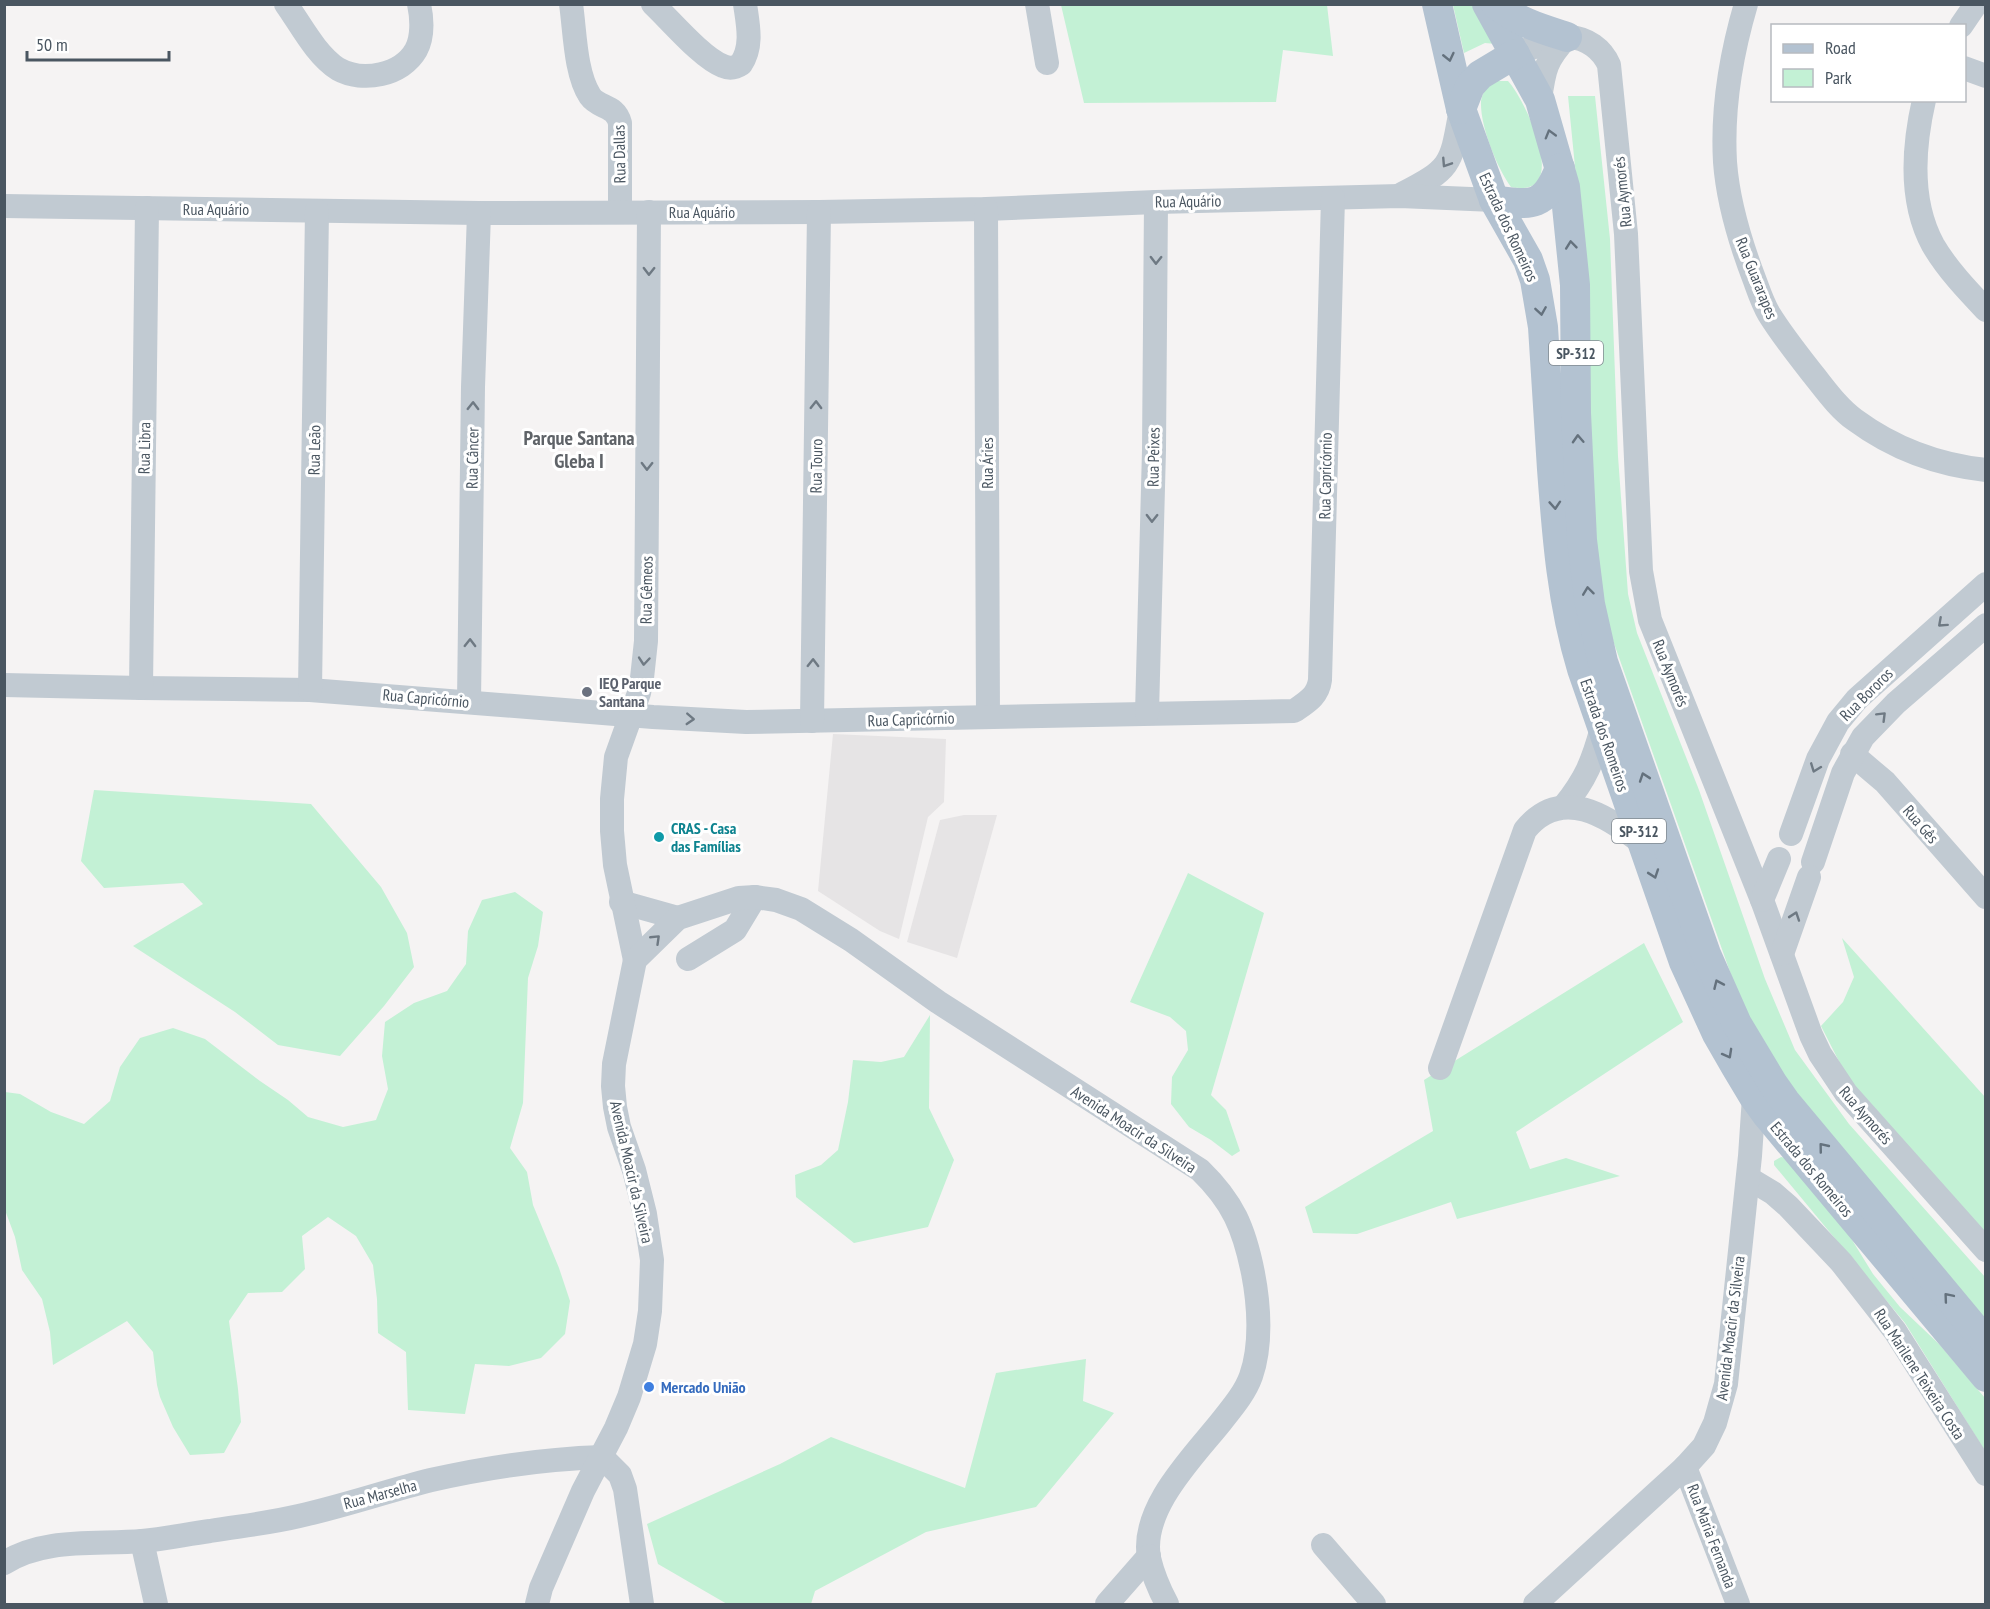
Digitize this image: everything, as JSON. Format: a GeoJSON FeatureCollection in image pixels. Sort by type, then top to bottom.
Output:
{"type":"FeatureCollection","features":[{"type":"Feature","properties":{"kind":"main road","name":"Estrada dos Romeiros"},"geometry":{"type":"LineString","coordinates":[[1437,4],[1461,109],[1494,200],[1528,260],[1540,304],[1555,504],[1563,586],[1572,636],[1684,962],[1717,1034],[1754,1097],[1986,1377]]}},
{"type":"Feature","properties":{"kind":"main road","name":"Estrada dos Romeiros"},"geometry":{"type":"LineString","coordinates":[[1487,4],[1540,100],[1565,187],[1575,285],[1576,413],[1582,540],[1590,604],[1603,662],[1706,954],[1737,1024],[1773,1084],[1986,1342]]}},
{"type":"Feature","properties":{"kind":"main road"},"geometry":{"type":"LineString","coordinates":[[1496,4],[1520,21],[1568,37]]}},
{"type":"Feature","properties":{"kind":"main road"},"geometry":{"type":"LineString","coordinates":[[1461,109],[1470,86],[1480,75],[1515,54]]}},
{"type":"Feature","properties":{"kind":"main road"},"geometry":{"type":"LineString","coordinates":[[1494,200],[1515,203],[1540,200],[1552,188],[1560,168]]}},
{"type":"Feature","properties":{"kind":"street"},"geometry":{"type":"LineString","coordinates":[[286,4],[322,54],[338,69],[356,76],[390,72],[403,65],[416,51],[420,38],[419,4]]}},
{"type":"Feature","properties":{"kind":"street","name":"Rua Dallas"},"geometry":{"type":"LineString","coordinates":[[571,4],[584,83],[591,98],[614,111],[620,123],[620,212]]}},
{"type":"Feature","properties":{"kind":"street"},"geometry":{"type":"LineString","coordinates":[[653,4],[707,56],[724,66],[736,67],[745,58],[748,49],[745,4]]}},
{"type":"Feature","properties":{"kind":"street"},"geometry":{"type":"LineString","coordinates":[[1037,4],[1047,63]]}},
{"type":"Feature","properties":{"kind":"street","name":"Rua Guararapes"},"geometry":{"type":"LineString","coordinates":[[1746,4],[1734,44],[1728,87],[1725,162],[1731,206],[1744,253],[1767,312],[1826,392],[1853,419],[1908,450],[1943,463],[1986,470]]}},
{"type":"Feature","properties":{"kind":"street"},"geometry":{"type":"LineString","coordinates":[[1962,24],[1976,4]]}},
{"type":"Feature","properties":{"kind":"street"},"geometry":{"type":"LineString","coordinates":[[1515,54],[1568,37]]}},
{"type":"Feature","properties":{"kind":"street"},"geometry":{"type":"LineString","coordinates":[[1540,100],[1548,59],[1568,37]]}},
{"type":"Feature","properties":{"kind":"street","name":"Rua Aymorés"},"geometry":{"type":"LineString","coordinates":[[1568,37],[1584,41],[1601,51],[1609,65],[1611,75],[1626,234],[1641,571],[1650,620],[1762,900],[1820,1054],[1846,1094],[1986,1250]]}},
{"type":"Feature","properties":{"kind":"street"},"geometry":{"type":"LineString","coordinates":[[1966,68],[1986,76]]}},
{"type":"Feature","properties":{"kind":"street"},"geometry":{"type":"LineString","coordinates":[[1924,102],[1916,152],[1916,182],[1922,217],[1933,245],[1952,273],[1986,310]]}},
{"type":"Feature","properties":{"kind":"street"},"geometry":{"type":"LineString","coordinates":[[1400,195],[1430,180],[1443,170],[1450,158],[1461,109]]}},
{"type":"Feature","properties":{"kind":"street","name":"Rua Aquário"},"geometry":{"type":"LineString","coordinates":[[4,206],[479,213],[819,212],[1400,195],[1494,200]]}},
{"type":"Feature","properties":{"kind":"street","name":"Rua Capricórnio"},"geometry":{"type":"LineString","coordinates":[[4,685],[310,690],[631,716],[746,722],[1294,711],[1313,698],[1319,688],[1333,198]]}},
{"type":"Feature","properties":{"kind":"street","name":"Rua Peixes"},"geometry":{"type":"LineString","coordinates":[[1147,713],[1154,450],[1156,202]]}},
{"type":"Feature","properties":{"kind":"street","name":"Rua Libra"},"geometry":{"type":"LineString","coordinates":[[141,688],[147,208]]}},
{"type":"Feature","properties":{"kind":"street","name":"Rua Áries"},"geometry":{"type":"LineString","coordinates":[[986,208],[988,717]]}},
{"type":"Feature","properties":{"kind":"street","name":"Rua Leão"},"geometry":{"type":"LineString","coordinates":[[310,690],[317,211]]}},
{"type":"Feature","properties":{"kind":"street","name":"Rua Gêmeos"},"geometry":{"type":"LineString","coordinates":[[635,960],[615,865],[612,799],[616,757],[642,678],[646,642],[649,212]]}},
{"type":"Feature","properties":{"kind":"street","name":"Rua Touro"},"geometry":{"type":"LineString","coordinates":[[812,721],[819,212]]}},
{"type":"Feature","properties":{"kind":"street","name":"Rua Câncer"},"geometry":{"type":"LineString","coordinates":[[469,702],[473,387],[479,213]]}},
{"type":"Feature","properties":{"kind":"street","name":"Rua Bororos"},"geometry":{"type":"LineString","coordinates":[[1791,834],[1818,759],[1838,722],[1857,699],[1986,584]]}},
{"type":"Feature","properties":{"kind":"street","name":"Rua Bororos"},"geometry":{"type":"LineString","coordinates":[[1782,954],[1843,774],[1852,754],[1874,724],[1986,625]]}},
{"type":"Feature","properties":{"kind":"street"},"geometry":{"type":"LineString","coordinates":[[1440,1068],[1524,830],[1536,817],[1564,806],[1580,787],[1590,767],[1602,728]]}},
{"type":"Feature","properties":{"kind":"street","name":"Rua Gês"},"geometry":{"type":"LineString","coordinates":[[1852,754],[1885,782],[1986,897]]}},
{"type":"Feature","properties":{"kind":"street"},"geometry":{"type":"LineString","coordinates":[[1564,806],[1607,818],[1643,844]]}},
{"type":"Feature","properties":{"kind":"street"},"geometry":{"type":"LineString","coordinates":[[1762,900],[1779,859]]}},
{"type":"Feature","properties":{"kind":"street"},"geometry":{"type":"LineString","coordinates":[[688,960],[735,930],[755,897]]}},
{"type":"Feature","properties":{"kind":"street","name":"Avenida Moacir da Silveira"},"geometry":{"type":"LineString","coordinates":[[537,1605],[541,1588],[583,1491],[602,1457],[629,1397],[645,1344],[652,1286],[652,1260],[645,1214],[634,1170],[619,1127],[613,1086],[614,1064],[635,960],[678,918],[739,898],[755,897],[776,900],[801,909],[835,930],[938,1002],[1200,1170],[1218,1188],[1233,1211],[1246,1242],[1256,1292],[1256,1355],[1251,1377],[1235,1404],[1160,1501],[1151,1526],[1149,1556],[1157,1584],[1167,1605]]}},
{"type":"Feature","properties":{"kind":"street"},"geometry":{"type":"LineString","coordinates":[[621,902],[678,918]]}},
{"type":"Feature","properties":{"kind":"street","name":"Avenida Moacir da Silveira"},"geometry":{"type":"LineString","coordinates":[[1535,1605],[1685,1467],[1704,1446],[1715,1423],[1726,1384],[1749,1167],[1754,1097]]}},
{"type":"Feature","properties":{"kind":"street"},"geometry":{"type":"LineString","coordinates":[[1749,1167],[1769,1147],[1789,1142]]}},
{"type":"Feature","properties":{"kind":"street","name":"Rua Marilene Teixeira Costa"},"geometry":{"type":"LineString","coordinates":[[1749,1167],[1841,1262],[1894,1331],[1986,1474]]}},
{"type":"Feature","properties":{"kind":"street"},"geometry":{"type":"LineString","coordinates":[[602,1457],[620,1476],[625,1489],[642,1605]]}},
{"type":"Feature","properties":{"kind":"street","name":"Rua Marselha"},"geometry":{"type":"LineString","coordinates":[[4,1563],[15,1556],[49,1547],[80,1543],[142,1541],[282,1520],[429,1481],[526,1461],[602,1457]]}},
{"type":"Feature","properties":{"kind":"street","name":"Rua Maria Fernanda"},"geometry":{"type":"LineString","coordinates":[[1685,1467],[1738,1605]]}},
{"type":"Feature","properties":{"kind":"street"},"geometry":{"type":"LineString","coordinates":[[142,1541],[156,1605]]}},
{"type":"Feature","properties":{"kind":"street"},"geometry":{"type":"LineString","coordinates":[[1323,1545],[1374,1605]]}},
{"type":"Feature","properties":{"kind":"street"},"geometry":{"type":"LineString","coordinates":[[1107,1605],[1149,1556]]}},
{"type":"Feature","properties":{"kind":"shaded area"},"geometry":{"type":"Polygon","coordinates":[[[833,734],[946,739],[944,802],[928,817],[899,939],[880,931],[818,891],[833,734]]]}},
{"type":"Feature","properties":{"kind":"shaded area"},"geometry":{"type":"Polygon","coordinates":[[[964,815],[997,815],[957,958],[907,942],[940,820],[964,815]]]}},
{"type":"Feature","properties":{"kind":"green space"},"geometry":{"type":"Polygon","coordinates":[[[1061,5],[1327,5],[1333,56],[1283,50],[1276,102],[1084,103],[1061,5]]]}},
{"type":"Feature","properties":{"kind":"green space"},"geometry":{"type":"Polygon","coordinates":[[[1453,5],[1473,5],[1496,44],[1485,43],[1464,53],[1453,5]]]}},
{"type":"Feature","properties":{"kind":"green space"},"geometry":{"type":"Polygon","coordinates":[[[1497,81],[1508,81],[1516,92],[1525,108],[1540,147],[1542,165],[1539,179],[1529,187],[1511,187],[1495,158],[1486,134],[1481,100],[1485,88],[1497,81]]]}},
{"type":"Feature","properties":{"kind":"green space"},"geometry":{"type":"Polygon","coordinates":[[[1568,96],[1595,96],[1610,239],[1618,456],[1628,594],[1637,633],[1699,790],[1765,979],[1795,1050],[1849,1124],[1985,1277],[1985,1332],[1753,1037],[1598,598],[1579,207],[1568,96]]]}},
{"type":"Feature","properties":{"kind":"green space"},"geometry":{"type":"Polygon","coordinates":[[[94,790],[311,804],[381,887],[407,933],[414,967],[384,1006],[340,1056],[278,1045],[235,1012],[133,946],[203,904],[183,883],[104,888],[81,861],[94,790]]]}},
{"type":"Feature","properties":{"kind":"green space"},"geometry":{"type":"Polygon","coordinates":[[[1188,873],[1264,913],[1211,1095],[1226,1110],[1240,1151],[1232,1156],[1189,1127],[1171,1104],[1172,1077],[1188,1050],[1186,1031],[1170,1017],[1130,1002],[1188,873]]]}},
{"type":"Feature","properties":{"kind":"green space"},"geometry":{"type":"Polygon","coordinates":[[[515,892],[543,912],[538,946],[528,978],[523,1103],[510,1148],[527,1172],[533,1205],[570,1301],[565,1334],[541,1358],[509,1366],[475,1364],[465,1414],[408,1410],[406,1352],[378,1333],[373,1265],[356,1236],[328,1217],[302,1236],[305,1269],[282,1292],[248,1293],[229,1321],[241,1422],[224,1453],[190,1455],[173,1427],[160,1397],[153,1352],[127,1321],[53,1365],[50,1332],[42,1299],[22,1270],[15,1237],[5,1210],[5,1092],[20,1094],[51,1112],[84,1124],[110,1101],[120,1067],[140,1038],[173,1028],[205,1039],[308,1117],[343,1127],[376,1120],[388,1089],[382,1056],[385,1022],[414,1003],[447,991],[466,964],[468,931],[482,900],[515,892]]]}},
{"type":"Feature","properties":{"kind":"green space"},"geometry":{"type":"Polygon","coordinates":[[[1842,938],[1985,1097],[1985,1234],[1848,1079],[1821,1026],[1843,1002],[1854,977],[1842,938]]]}},
{"type":"Feature","properties":{"kind":"green space"},"geometry":{"type":"Polygon","coordinates":[[[1644,943],[1683,1022],[1516,1132],[1530,1169],[1566,1158],[1620,1176],[1457,1219],[1451,1202],[1357,1234],[1313,1233],[1305,1207],[1433,1131],[1424,1080],[1644,943]]]}},
{"type":"Feature","properties":{"kind":"green space"},"geometry":{"type":"Polygon","coordinates":[[[930,1015],[929,1108],[954,1160],[928,1227],[854,1243],[796,1197],[795,1175],[821,1165],[838,1150],[848,1102],[853,1060],[881,1062],[904,1057],[930,1015]]]}},
{"type":"Feature","properties":{"kind":"green space"},"geometry":{"type":"Polygon","coordinates":[[[1781,1157],[1786,1158],[1849,1235],[1873,1274],[1900,1307],[1939,1344],[1985,1398],[1985,1451],[1905,1323],[1774,1165],[1774,1161],[1781,1157]]]}},
{"type":"Feature","properties":{"kind":"green space"},"geometry":{"type":"Polygon","coordinates":[[[1086,1359],[1083,1401],[1114,1413],[1036,1507],[926,1532],[815,1591],[811,1604],[727,1604],[658,1564],[647,1524],[780,1464],[831,1437],[965,1488],[996,1373],[1086,1359]]]}},
{"type":"Feature","properties":{"kind":"place","name":"IEQ Parque Santana"},"geometry":{"type":"Point","coordinates":[587,692]}},
{"type":"Feature","properties":{"kind":"place","name":"CRAS - Casa das Famílias"},"geometry":{"type":"Point","coordinates":[659,837]}},
{"type":"Feature","properties":{"kind":"place","name":"Mercado União"},"geometry":{"type":"Point","coordinates":[649,1387]}},
{"type":"Feature","properties":{"kind":"district","name":"Parque Santana Gleba I"},"geometry":{"type":"Point","coordinates":[579,450]}}]}
